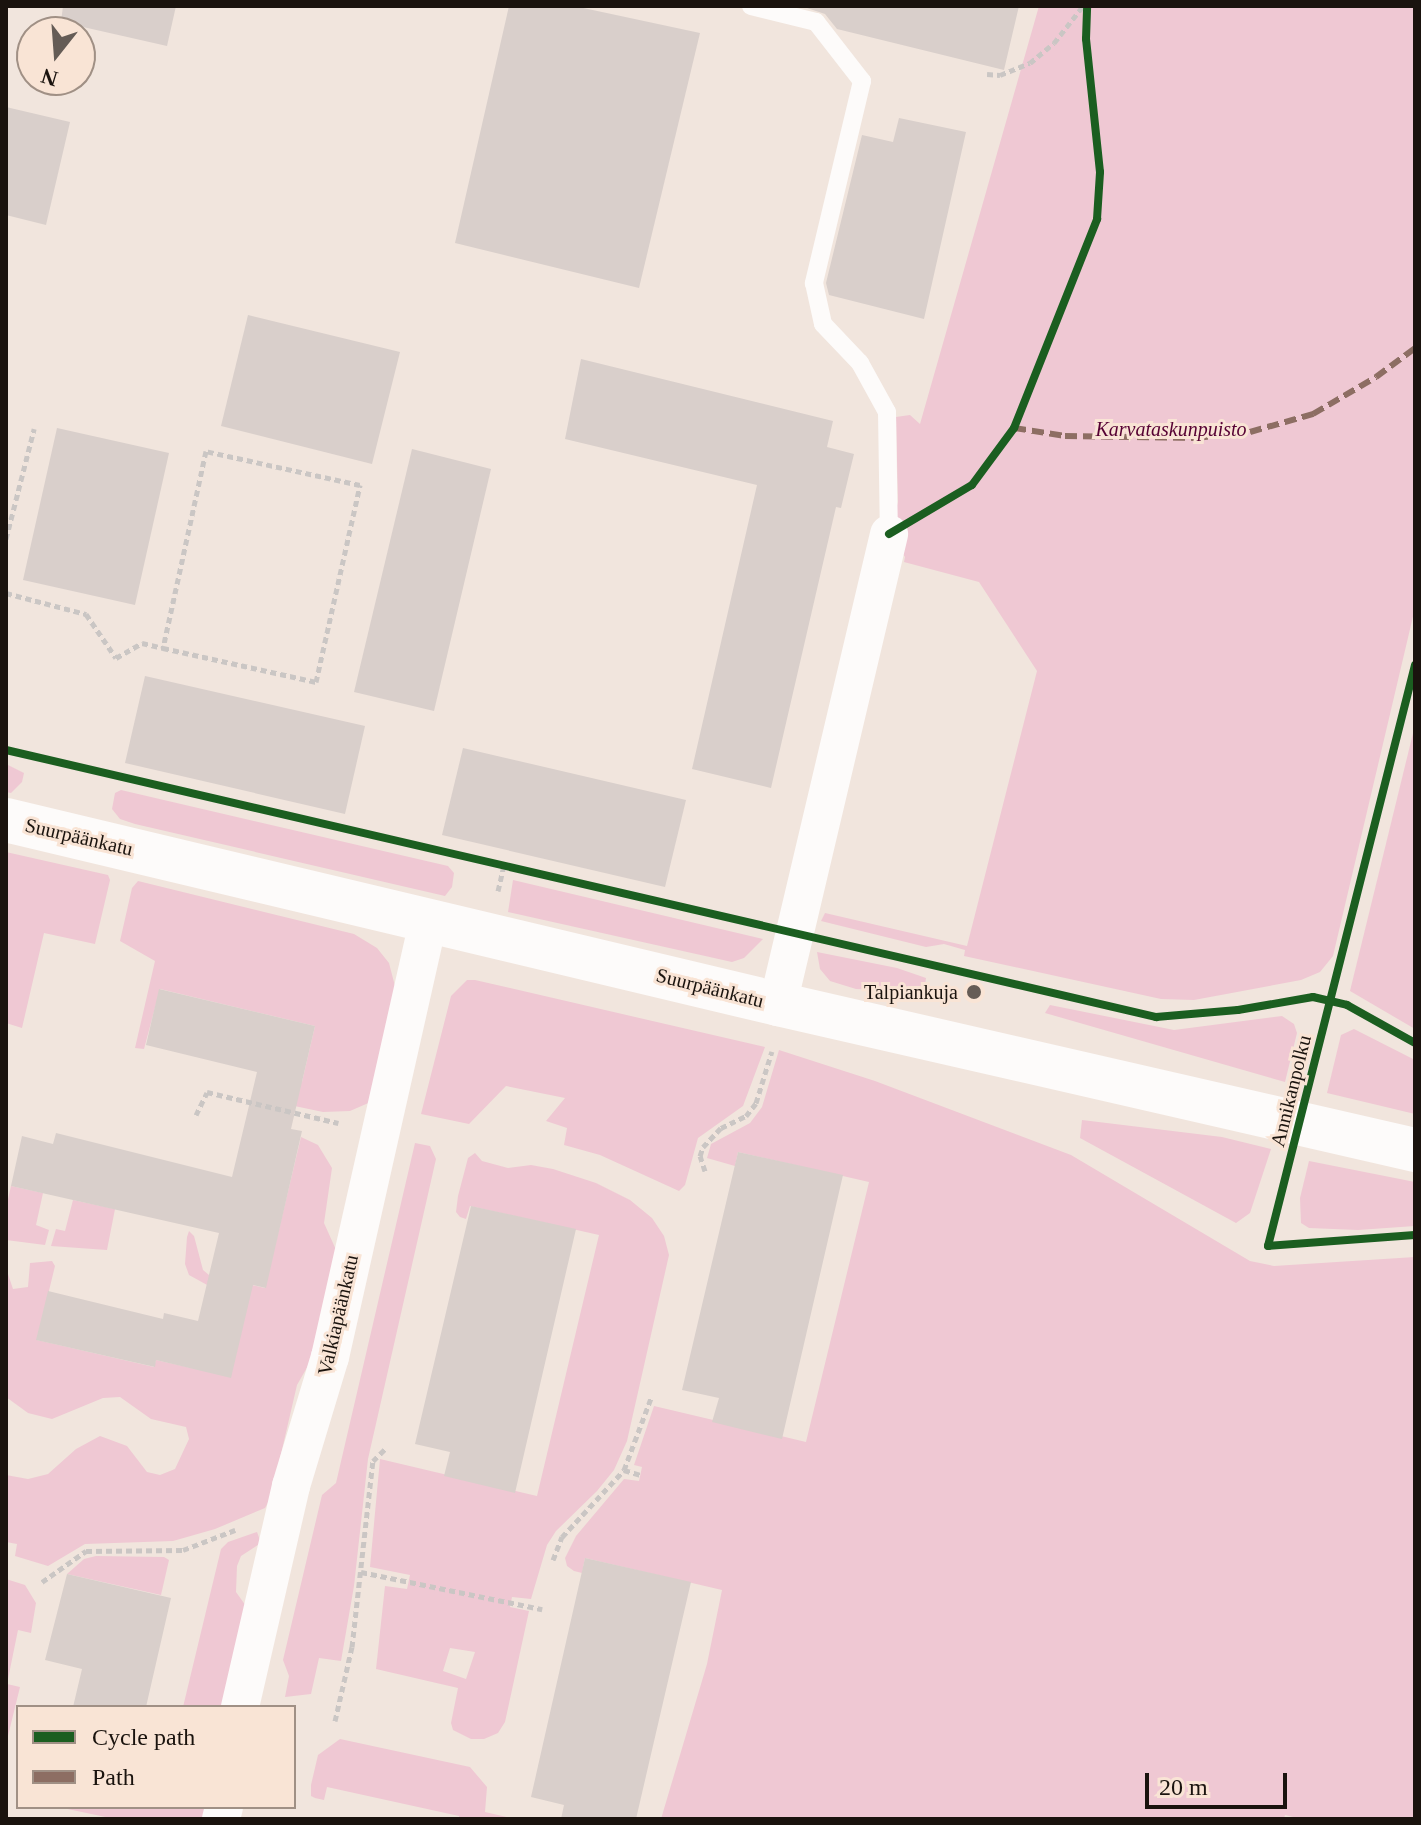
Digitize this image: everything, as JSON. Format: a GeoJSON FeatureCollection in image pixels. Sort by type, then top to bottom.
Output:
{"type":"FeatureCollection","features":[{"type":"Feature","properties":{"kind":"street"},"geometry":{"type":"LineString","coordinates":[[777,1022],[889,534]]}},
{"type":"Feature","properties":{"kind":"street","name":"Suurpäänkatu"},"geometry":{"type":"LineString","coordinates":[[6,820],[428,921],[777,1022],[1276,1118],[1415,1150]]}},
{"type":"Feature","properties":{"kind":"street","name":"Valkiapäänkatu"},"geometry":{"type":"LineString","coordinates":[[240,1705],[283,1518],[330,1357],[428,921]]}},
{"type":"Feature","properties":{"kind":"lane"},"geometry":{"type":"LineString","coordinates":[[751,6],[816,22],[862,81],[814,283],[823,324],[860,363],[887,412],[889,534]]}},
{"type":"Feature","properties":{"kind":"path"},"geometry":{"type":"LineString","coordinates":[[1085,6],[1087,17]]}},
{"type":"Feature","properties":{"kind":"path"},"geometry":{"type":"LineString","coordinates":[[987,74],[1000,75],[1030,63],[1054,43],[1085,6]]}},
{"type":"Feature","properties":{"kind":"path"},"geometry":{"type":"LineString","coordinates":[[6,539],[34,429]]}},
{"type":"Feature","properties":{"kind":"path"},"geometry":{"type":"LineString","coordinates":[[6,593],[86,614],[116,658],[142,643],[163,648],[316,682],[360,485],[206,451],[163,648]]}},
{"type":"Feature","properties":{"kind":"path"},"geometry":{"type":"LineString","coordinates":[[491,861],[520,868]]}},
{"type":"Feature","properties":{"kind":"path"},"geometry":{"type":"LineString","coordinates":[[497,899],[504,864]]}},
{"type":"Feature","properties":{"kind":"path"},"geometry":{"type":"LineString","coordinates":[[705,1171],[700,1156],[703,1147],[721,1128],[746,1116],[756,1103],[777,1022]]}},
{"type":"Feature","properties":{"kind":"path"},"geometry":{"type":"LineString","coordinates":[[196,1115],[207,1092],[306,1115]]}},
{"type":"Feature","properties":{"kind":"path"},"geometry":{"type":"LineString","coordinates":[[553,1560],[562,1537],[624,1470],[651,1398]]}},
{"type":"Feature","properties":{"kind":"path"},"geometry":{"type":"LineString","coordinates":[[335,1721],[352,1647],[373,1461],[386,1448]]}},
{"type":"Feature","properties":{"kind":"path"},"geometry":{"type":"LineString","coordinates":[[624,1470],[640,1475]]}},
{"type":"Feature","properties":{"kind":"path"},"geometry":{"type":"LineString","coordinates":[[42,1582],[86,1551],[183,1550],[261,1520],[283,1518]]}},
{"type":"Feature","properties":{"kind":"path"},"geometry":{"type":"LineString","coordinates":[[361,1572],[542,1609]]}},
{"type":"Feature","properties":{"kind":"green space","name":"Karvataskunpuisto"},"geometry":{"type":"Polygon","coordinates":[[[1039,6],[1415,6],[1415,608],[1333,956],[1320,972],[1301,980],[1194,1000],[1161,999],[964,956],[965,950],[944,944],[926,947],[821,921],[825,913],[967,946],[1037,671],[979,582],[904,562],[905,557],[889,534],[898,502],[896,417],[910,415],[920,424],[1039,6]]]}},
{"type":"Feature","properties":{"kind":"green space"},"geometry":{"type":"Polygon","coordinates":[[[1415,725],[1415,1029],[1350,991],[1415,725]]]}},
{"type":"Feature","properties":{"kind":"green space"},"geometry":{"type":"Polygon","coordinates":[[[6,764],[24,773],[22,782],[11,793],[6,792],[6,764]]]}},
{"type":"Feature","properties":{"kind":"green space"},"geometry":{"type":"Polygon","coordinates":[[[121,790],[448,866],[454,873],[452,887],[445,896],[135,824],[120,819],[112,809],[115,793],[121,790]]]}},
{"type":"Feature","properties":{"kind":"green space"},"geometry":{"type":"Polygon","coordinates":[[[6,852],[108,875],[110,880],[95,944],[44,933],[22,1028],[6,1023],[6,852]]]}},
{"type":"Feature","properties":{"kind":"green space"},"geometry":{"type":"Polygon","coordinates":[[[513,880],[763,939],[744,958],[732,962],[508,912],[513,880]]]}},
{"type":"Feature","properties":{"kind":"green space"},"geometry":{"type":"Polygon","coordinates":[[[138,881],[354,934],[377,948],[389,963],[397,994],[373,1101],[350,1111],[323,1112],[285,1104],[281,1077],[302,1082],[315,1026],[160,989],[144,1049],[135,1048],[155,961],[120,941],[132,888],[138,881]]]}},
{"type":"Feature","properties":{"kind":"green space"},"geometry":{"type":"Polygon","coordinates":[[[817,952],[897,968],[926,978],[924,992],[856,989],[830,981],[820,969],[817,952]]]}},
{"type":"Feature","properties":{"kind":"green space"},"geometry":{"type":"Polygon","coordinates":[[[467,980],[765,1047],[743,1106],[698,1138],[685,1185],[679,1191],[600,1155],[564,1145],[567,1128],[546,1121],[565,1098],[506,1086],[469,1124],[421,1114],[451,996],[467,980]]]}},
{"type":"Feature","properties":{"kind":"green space"},"geometry":{"type":"Polygon","coordinates":[[[1050,1005],[1174,1030],[1282,1016],[1294,1024],[1297,1033],[1285,1082],[1045,1013],[1050,1005]]]}},
{"type":"Feature","properties":{"kind":"green space"},"geometry":{"type":"Polygon","coordinates":[[[1354,1029],[1415,1060],[1415,1114],[1327,1093],[1341,1035],[1354,1029]]]}},
{"type":"Feature","properties":{"kind":"green space"},"geometry":{"type":"Polygon","coordinates":[[[779,1050],[875,1081],[1071,1155],[1250,1261],[1274,1266],[1415,1257],[1415,1819],[1301,1819],[1285,1815],[1284,1819],[661,1819],[707,1664],[722,1590],[585,1558],[582,1573],[567,1566],[565,1558],[576,1536],[624,1479],[639,1481],[642,1467],[634,1465],[654,1406],[806,1442],[869,1182],[738,1152],[735,1166],[707,1158],[711,1144],[750,1123],[762,1107],[779,1050]]]}},
{"type":"Feature","properties":{"kind":"green space"},"geometry":{"type":"Polygon","coordinates":[[[1082,1120],[1222,1137],[1271,1149],[1250,1213],[1236,1223],[1080,1138],[1082,1120]]]}},
{"type":"Feature","properties":{"kind":"green space"},"geometry":{"type":"Polygon","coordinates":[[[301,1137],[318,1145],[332,1168],[324,1223],[337,1252],[313,1357],[297,1385],[271,1497],[265,1508],[215,1529],[173,1541],[85,1544],[48,1566],[15,1556],[17,1544],[6,1542],[6,1475],[28,1479],[48,1474],[76,1449],[100,1436],[127,1446],[147,1472],[160,1475],[175,1469],[189,1439],[186,1427],[151,1419],[120,1397],[103,1398],[52,1419],[28,1413],[6,1397],[6,1268],[13,1289],[28,1287],[30,1263],[52,1261],[55,1266],[37,1340],[154,1367],[156,1360],[231,1377],[209,1286],[189,1275],[185,1264],[187,1237],[189,1231],[194,1236],[203,1270],[209,1275],[265,1288],[301,1137]]]}},
{"type":"Feature","properties":{"kind":"green space"},"geometry":{"type":"Polygon","coordinates":[[[415,1143],[430,1146],[436,1159],[368,1459],[354,1586],[341,1661],[319,1658],[311,1694],[285,1697],[289,1676],[283,1660],[322,1495],[336,1483],[415,1143]]]}},
{"type":"Feature","properties":{"kind":"green space"},"geometry":{"type":"Polygon","coordinates":[[[475,1153],[482,1161],[508,1168],[531,1165],[596,1183],[630,1200],[652,1218],[664,1236],[669,1255],[627,1441],[614,1470],[556,1531],[547,1545],[531,1599],[512,1597],[510,1607],[529,1611],[505,1722],[498,1733],[484,1739],[471,1739],[453,1730],[451,1723],[458,1688],[376,1669],[385,1586],[407,1589],[410,1575],[370,1567],[380,1459],[537,1496],[599,1235],[470,1206],[466,1219],[460,1217],[456,1212],[458,1196],[468,1158],[475,1153]],[[450,1648],[443,1671],[466,1679],[475,1652],[450,1648]]]}},
{"type":"Feature","properties":{"kind":"green space"},"geometry":{"type":"Polygon","coordinates":[[[1309,1161],[1415,1182],[1415,1226],[1358,1230],[1309,1228],[1301,1223],[1300,1198],[1309,1161]]]}},
{"type":"Feature","properties":{"kind":"green space"},"geometry":{"type":"Polygon","coordinates":[[[11,1186],[43,1193],[36,1225],[49,1230],[45,1245],[6,1240],[6,1208],[11,1186]]]}},
{"type":"Feature","properties":{"kind":"green space"},"geometry":{"type":"Polygon","coordinates":[[[73,1200],[115,1209],[107,1250],[51,1246],[56,1229],[65,1231],[73,1200]]]}},
{"type":"Feature","properties":{"kind":"green space"},"geometry":{"type":"Polygon","coordinates":[[[257,1532],[261,1543],[241,1556],[237,1566],[236,1592],[246,1606],[222,1705],[183,1705],[221,1549],[228,1542],[257,1532]]]}},
{"type":"Feature","properties":{"kind":"green space"},"geometry":{"type":"Polygon","coordinates":[[[96,1556],[164,1557],[169,1560],[161,1595],[67,1574],[84,1559],[96,1556]]]}},
{"type":"Feature","properties":{"kind":"green space"},"geometry":{"type":"Polygon","coordinates":[[[6,1579],[25,1585],[36,1603],[31,1633],[18,1630],[7,1684],[20,1687],[6,1744],[6,1579]]]}},
{"type":"Feature","properties":{"kind":"green space"},"geometry":{"type":"Polygon","coordinates":[[[340,1739],[470,1767],[487,1787],[485,1812],[515,1819],[459,1819],[459,1816],[327,1787],[324,1800],[315,1798],[311,1796],[311,1785],[318,1755],[340,1739]]]}},
{"type":"Feature","properties":{"kind":"green space"},"geometry":{"type":"Polygon","coordinates":[[[68,1809],[210,1809],[207,1819],[115,1819],[68,1809]]]}},
{"type":"Feature","properties":{"kind":"building"},"geometry":{"type":"Polygon","coordinates":[[[63,6],[176,6],[167,46],[96,30],[96,16],[62,16],[63,6]]]}},
{"type":"Feature","properties":{"kind":"building"},"geometry":{"type":"Polygon","coordinates":[[[509,6],[574,6],[700,33],[639,288],[455,243],[509,6]]]}},
{"type":"Feature","properties":{"kind":"building"},"geometry":{"type":"Polygon","coordinates":[[[801,6],[1019,6],[1004,70],[837,29],[825,14],[801,6]]]}},
{"type":"Feature","properties":{"kind":"building"},"geometry":{"type":"Polygon","coordinates":[[[6,107],[70,122],[46,225],[6,215],[6,107]]]}},
{"type":"Feature","properties":{"kind":"building"},"geometry":{"type":"Polygon","coordinates":[[[899,118],[966,132],[924,319],[829,295],[826,283],[862,135],[893,142],[899,118]]]}},
{"type":"Feature","properties":{"kind":"building"},"geometry":{"type":"Polygon","coordinates":[[[248,315],[400,352],[372,464],[221,426],[248,315]]]}},
{"type":"Feature","properties":{"kind":"building"},"geometry":{"type":"Polygon","coordinates":[[[581,359],[833,421],[827,447],[854,454],[841,508],[836,507],[771,788],[692,769],[757,485],[565,439],[581,359]]]}},
{"type":"Feature","properties":{"kind":"building"},"geometry":{"type":"Polygon","coordinates":[[[57,428],[169,453],[135,605],[23,580],[57,428]]]}},
{"type":"Feature","properties":{"kind":"building"},"geometry":{"type":"Polygon","coordinates":[[[412,449],[491,469],[434,711],[354,692],[412,449]]]}},
{"type":"Feature","properties":{"kind":"building"},"geometry":{"type":"Polygon","coordinates":[[[145,676],[365,726],[345,814],[125,763],[145,676]]]}},
{"type":"Feature","properties":{"kind":"building"},"geometry":{"type":"Polygon","coordinates":[[[463,748],[686,800],[665,887],[442,835],[463,748]]]}},
{"type":"Feature","properties":{"kind":"building"},"geometry":{"type":"Polygon","coordinates":[[[159,989],[315,1026],[291,1129],[302,1131],[266,1288],[253,1285],[231,1378],[156,1360],[155,1367],[36,1340],[48,1291],[163,1319],[164,1313],[198,1321],[219,1233],[11,1186],[22,1136],[53,1144],[56,1133],[232,1177],[257,1072],[146,1045],[159,989]]]}},
{"type":"Feature","properties":{"kind":"building"},"geometry":{"type":"Polygon","coordinates":[[[738,1152],[843,1175],[782,1439],[712,1422],[719,1398],[682,1390],[738,1152]]]}},
{"type":"Feature","properties":{"kind":"building"},"geometry":{"type":"Polygon","coordinates":[[[471,1206],[576,1229],[515,1493],[444,1476],[450,1452],[415,1444],[471,1206]]]}},
{"type":"Feature","properties":{"kind":"building"},"geometry":{"type":"Polygon","coordinates":[[[585,1558],[691,1582],[636,1819],[561,1819],[564,1805],[531,1797],[585,1558]]]}},
{"type":"Feature","properties":{"kind":"building"},"geometry":{"type":"Polygon","coordinates":[[[67,1574],[171,1598],[146,1705],[73,1705],[82,1669],[45,1660],[67,1574]]]}},
{"type":"Feature","properties":{"kind":"marked path"},"geometry":{"type":"LineString","coordinates":[[1014,428],[1065,436],[1196,438],[1250,432],[1313,414],[1376,377],[1415,348]]}},
{"type":"Feature","properties":{"kind":"cycle path"},"geometry":{"type":"LineString","coordinates":[[889,534],[972,485],[1014,428],[1097,219],[1100,172],[1086,39],[1087,6]]}},
{"type":"Feature","properties":{"kind":"cycle path","name":"Annikanpolku"},"geometry":{"type":"LineString","coordinates":[[1415,665],[1268,1246],[1415,1235]]}},
{"type":"Feature","properties":{"kind":"cycle path"},"geometry":{"type":"LineString","coordinates":[[6,750],[1156,1017],[1238,1010],[1313,997],[1347,1005],[1415,1043]]}},
{"type":"Feature","properties":{"kind":"place","name":"Talpiankuja"},"geometry":{"type":"Point","coordinates":[974,992]}}]}
